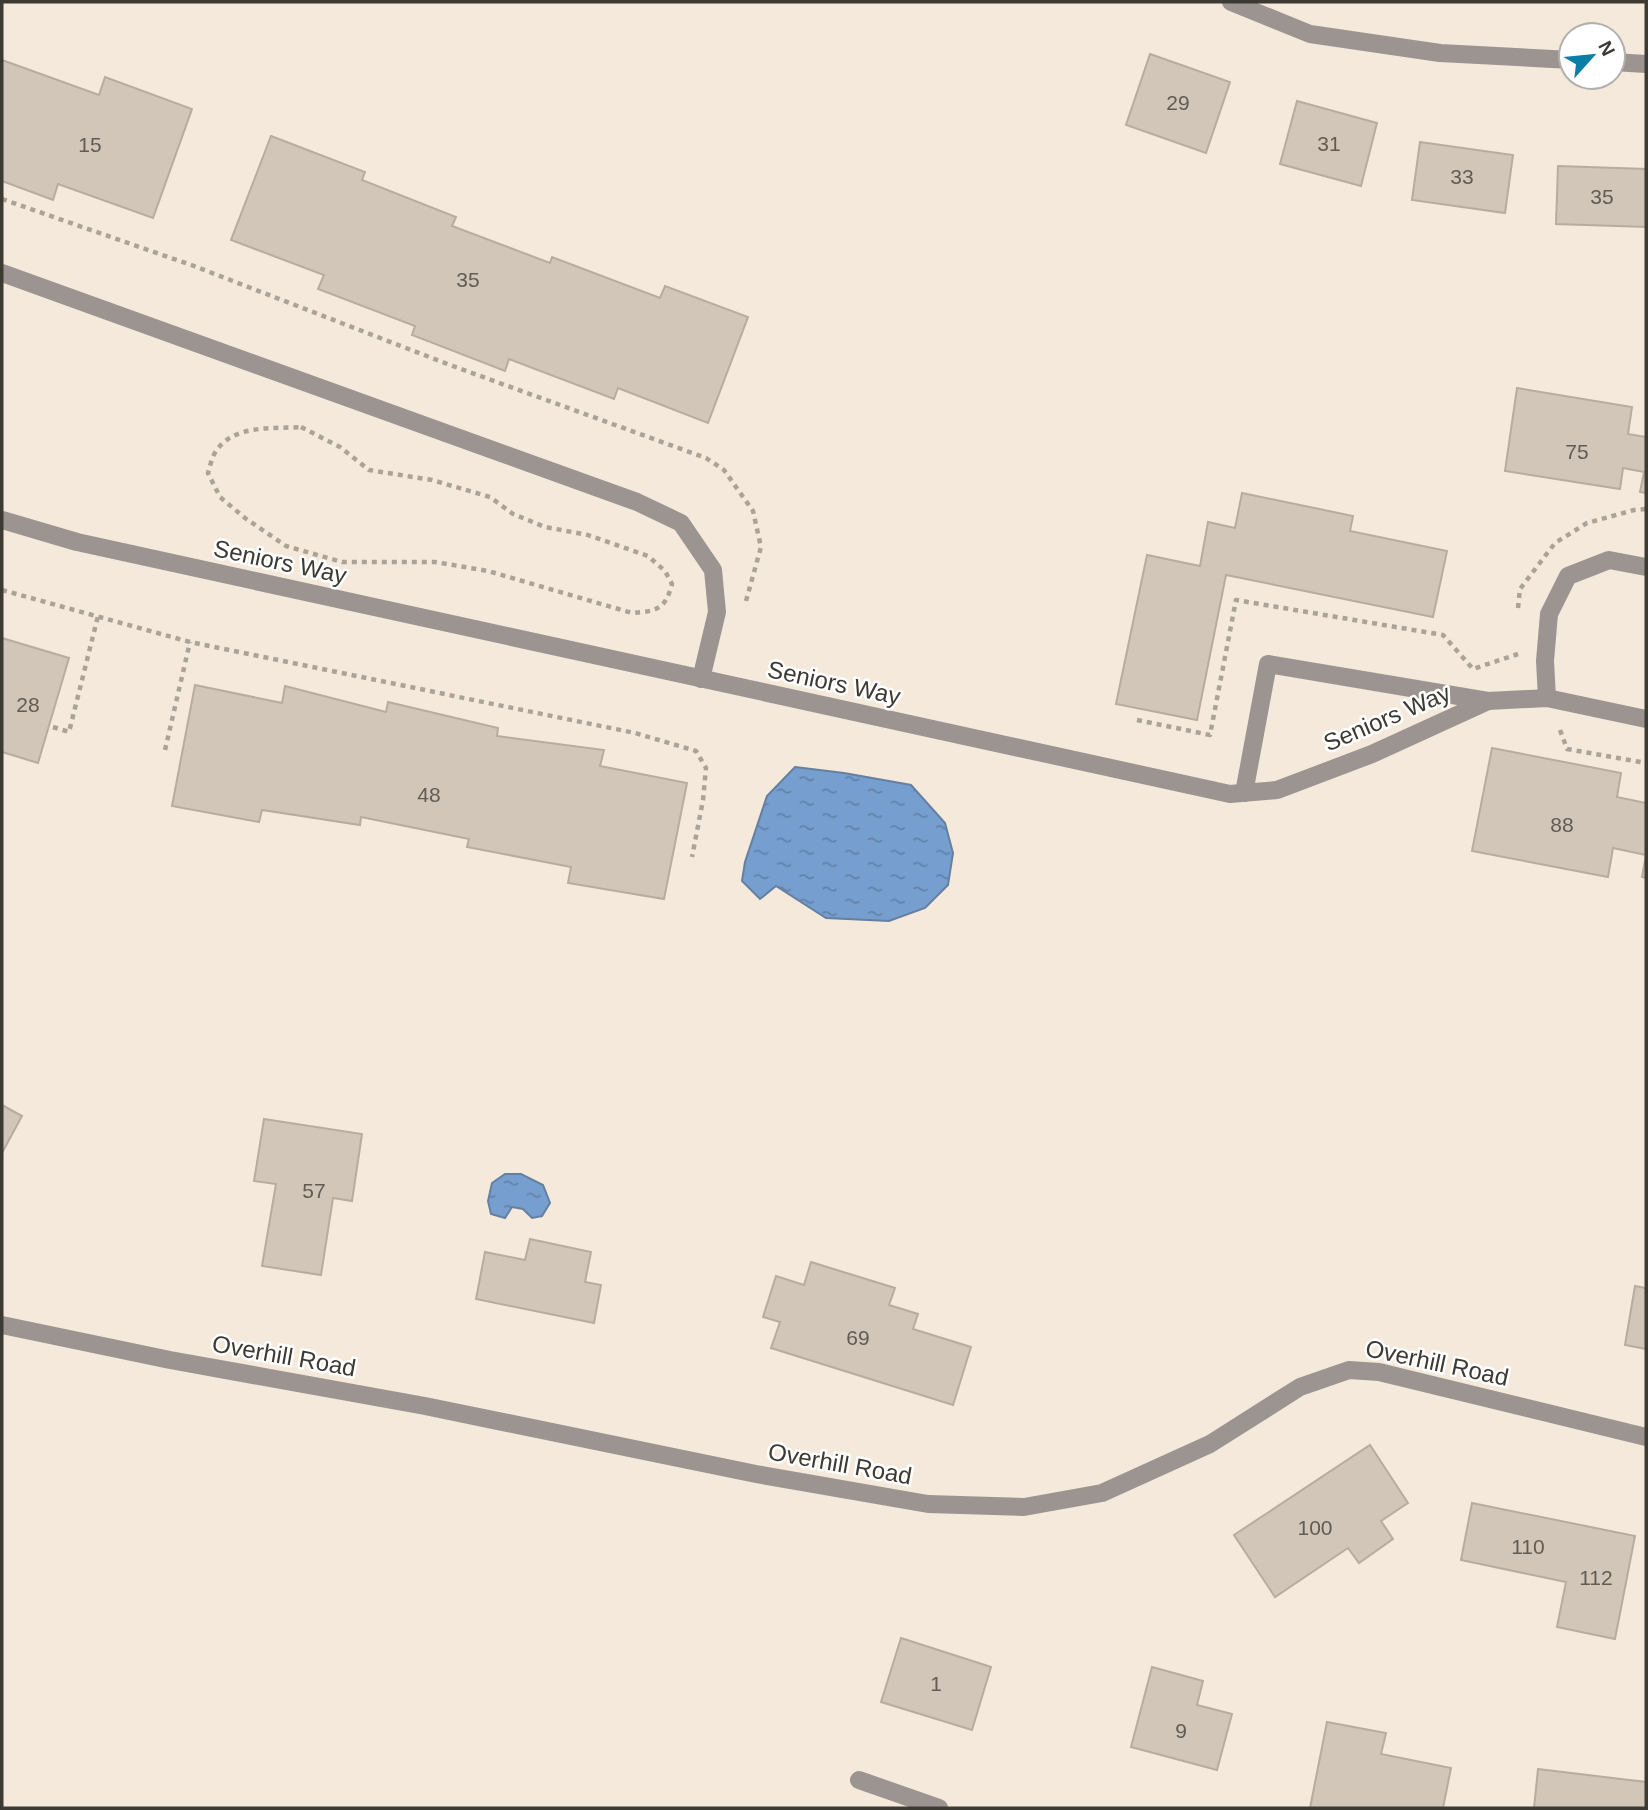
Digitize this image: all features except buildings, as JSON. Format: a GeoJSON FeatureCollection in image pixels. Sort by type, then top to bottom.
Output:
{"type":"FeatureCollection","features":[{"type":"Feature","properties":{"kind":"street"},"geometry":{"type":"LineString","coordinates":[[1231,2],[1310,34],[1440,53],[1557,59]]}},
{"type":"Feature","properties":{"kind":"street"},"geometry":{"type":"LineString","coordinates":[[1627,63],[1646,64]]}},
{"type":"Feature","properties":{"kind":"street"},"geometry":{"type":"LineString","coordinates":[[2,273],[637,502],[681,523],[713,570],[717,612],[701,679]]}},
{"type":"Feature","properties":{"kind":"street","name":"Seniors Way"},"geometry":{"type":"LineString","coordinates":[[2,520],[77,542],[1230,794],[1277,790],[1372,754],[1488,701],[1547,698],[1646,719]]}},
{"type":"Feature","properties":{"kind":"street"},"geometry":{"type":"LineString","coordinates":[[1547,698],[1545,661],[1549,614],[1568,576],[1609,561],[1646,567]]}},
{"type":"Feature","properties":{"kind":"street"},"geometry":{"type":"LineString","coordinates":[[1244,793],[1268,664],[1488,701]]}},
{"type":"Feature","properties":{"kind":"street","name":"Overhill Road"},"geometry":{"type":"LineString","coordinates":[[2,1325],[170,1360],[438,1409],[756,1474],[928,1504],[1024,1507],[1102,1493],[1210,1444],[1300,1387],[1349,1370],[1379,1372],[1646,1437]]}},
{"type":"Feature","properties":{"kind":"street"},"geometry":{"type":"LineString","coordinates":[[859,1780],[939,1808]]}},
{"type":"Feature","properties":{"kind":"path"},"geometry":{"type":"LineString","coordinates":[[2,199],[194,267],[450,365],[706,458],[724,470],[753,511],[761,547],[743,610]]}},
{"type":"Feature","properties":{"kind":"path"},"geometry":{"type":"LineString","coordinates":[[301,427],[340,447],[369,470],[432,480],[491,497],[513,514],[545,527],[587,535],[648,556],[665,570],[672,584],[667,601],[653,611],[632,613],[488,571],[435,562],[342,562],[286,546],[220,497],[208,473],[215,452],[228,438],[252,430],[301,427]]}},
{"type":"Feature","properties":{"kind":"path"},"geometry":{"type":"LineString","coordinates":[[1518,610],[1520,589],[1555,543],[1587,523],[1646,509]]}},
{"type":"Feature","properties":{"kind":"path"},"geometry":{"type":"LineString","coordinates":[[2,590],[190,642],[635,733],[696,751],[706,768],[692,857]]}},
{"type":"Feature","properties":{"kind":"path"},"geometry":{"type":"LineString","coordinates":[[1137,720],[1210,735],[1236,600],[1443,635],[1473,669],[1518,654],[1520,647]]}},
{"type":"Feature","properties":{"kind":"path"},"geometry":{"type":"LineString","coordinates":[[53,727],[69,732],[98,617]]}},
{"type":"Feature","properties":{"kind":"path"},"geometry":{"type":"LineString","coordinates":[[165,750],[190,642]]}},
{"type":"Feature","properties":{"kind":"path"},"geometry":{"type":"LineString","coordinates":[[1556,720],[1567,749],[1646,763]]}},
{"type":"Feature","properties":{"kind":"water"},"geometry":{"type":"Polygon","coordinates":[[[795,767],[911,785],[945,823],[953,853],[948,885],[925,908],[889,921],[826,918],[776,886],[760,899],[742,881],[745,862],[767,796],[795,767]]]}},
{"type":"Feature","properties":{"kind":"water"},"geometry":{"type":"Polygon","coordinates":[[[505,1174],[521,1174],[543,1185],[550,1203],[542,1216],[532,1218],[523,1209],[512,1207],[505,1218],[491,1214],[488,1201],[492,1183],[505,1174]]]}}]}
